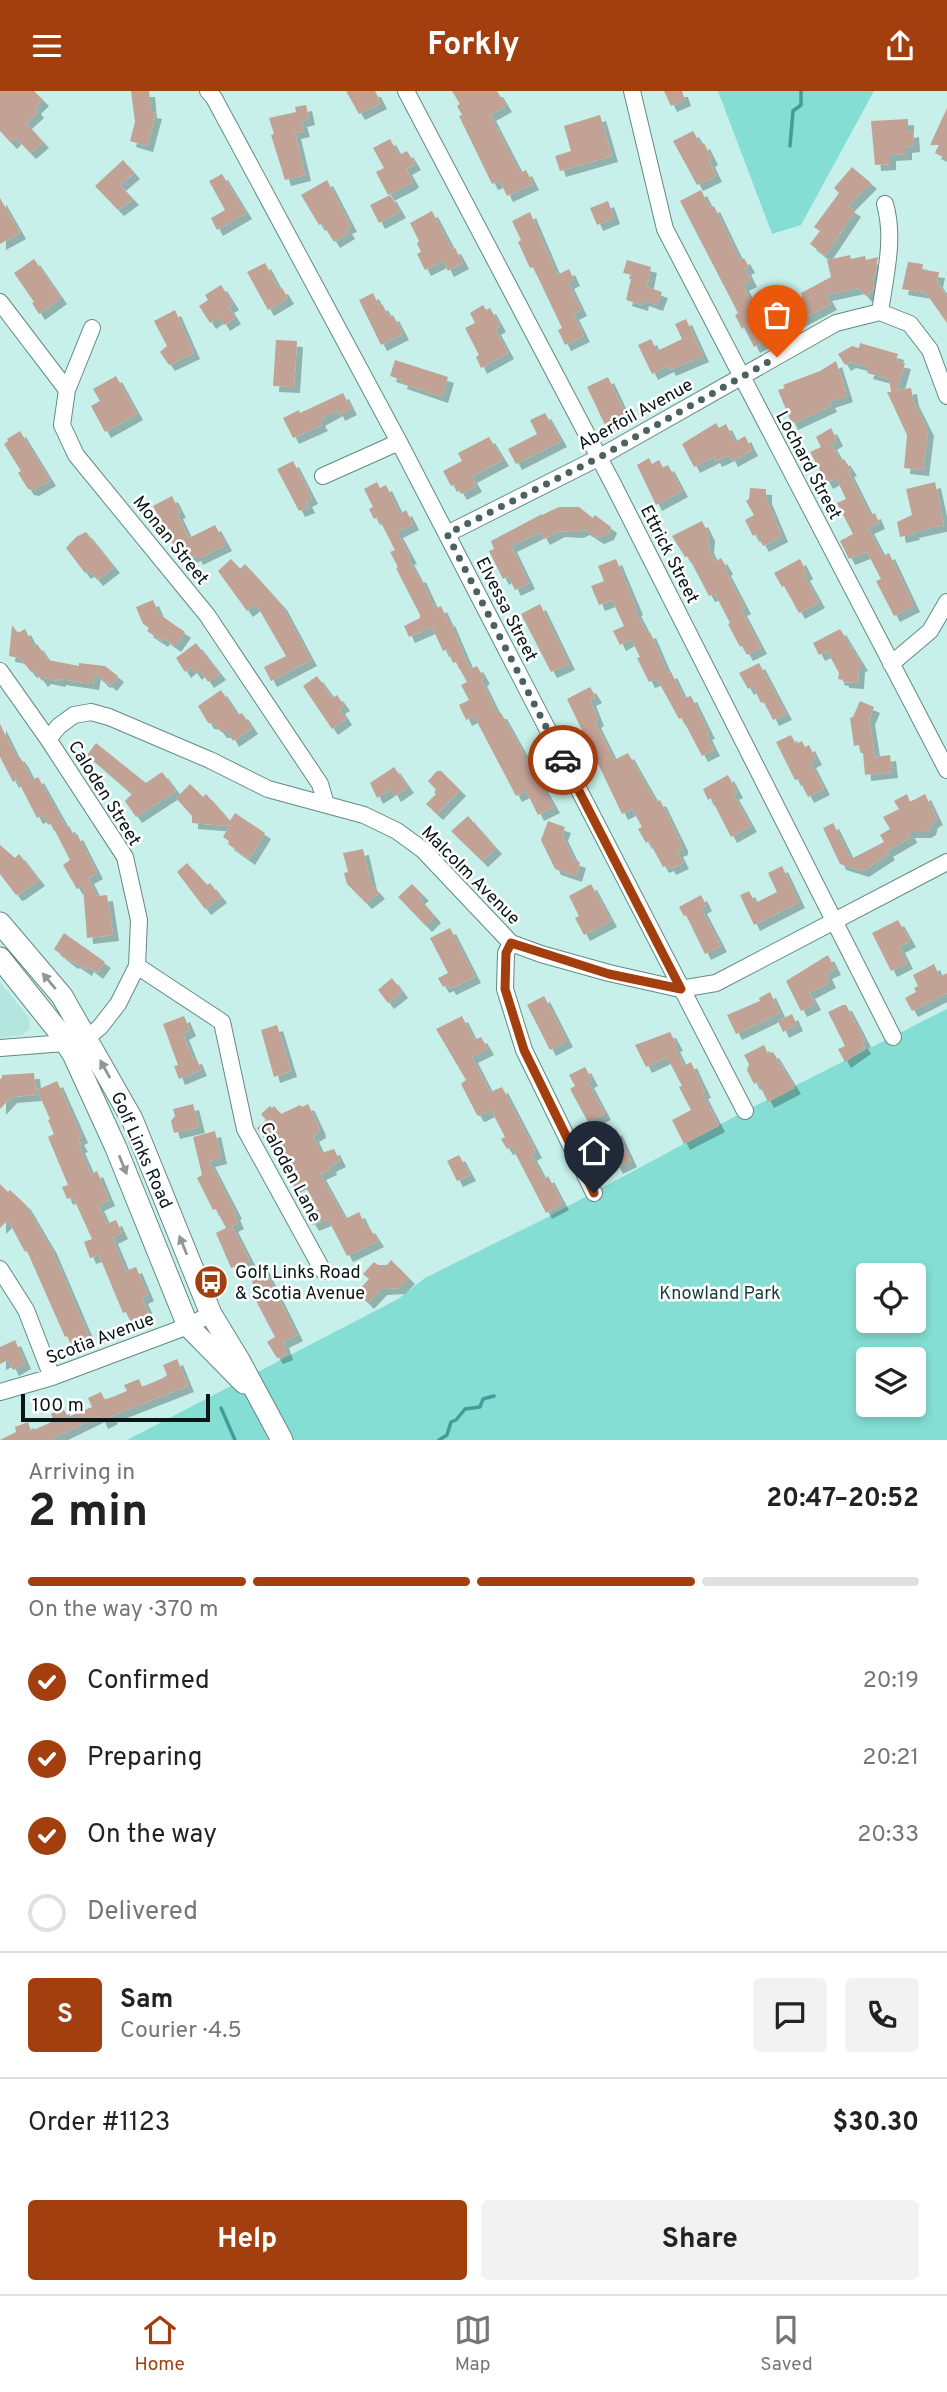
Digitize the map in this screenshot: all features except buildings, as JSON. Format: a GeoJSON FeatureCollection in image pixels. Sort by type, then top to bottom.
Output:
{"type":"FeatureCollection","features":[{"type":"Feature","properties":{"kind":"main road","name":"Golf Links Road"},"geometry":{"type":"LineString","coordinates":[[0,923],[62,996],[132,1119],[211,1314],[282,1440]]}},
{"type":"Feature","properties":{"kind":"main road","name":"Golf Links Road"},"geometry":{"type":"LineString","coordinates":[[0,958],[73,1054],[116,1148],[188,1326],[256,1394]]}},
{"type":"Feature","properties":{"kind":"street","name":"Ettrick Street"},"geometry":{"type":"LineString","coordinates":[[405,91],[598,458],[893,1037]]}},
{"type":"Feature","properties":{"kind":"street","name":"Lochard Street"},"geometry":{"type":"LineString","coordinates":[[632,91],[665,229],[947,770]]}},
{"type":"Feature","properties":{"kind":"street","name":"Elvessa Street"},"geometry":{"type":"LineString","coordinates":[[216,93],[745,1111]]}},
{"type":"Feature","properties":{"kind":"street"},"geometry":{"type":"LineString","coordinates":[[885,204],[890,222],[890,248],[880,312],[910,324],[930,350],[946,397]]}},
{"type":"Feature","properties":{"kind":"street"},"geometry":{"type":"LineString","coordinates":[[0,302],[67,390]]}},
{"type":"Feature","properties":{"kind":"street","name":"Aberfoil Avenue"},"geometry":{"type":"LineString","coordinates":[[447,534],[598,458],[836,323],[880,312]]}},
{"type":"Feature","properties":{"kind":"street","name":"Monan Street"},"geometry":{"type":"LineString","coordinates":[[92,328],[67,390],[62,425],[76,455],[207,615],[320,784],[326,804]]}},
{"type":"Feature","properties":{"kind":"street"},"geometry":{"type":"LineString","coordinates":[[323,476],[399,442]]}},
{"type":"Feature","properties":{"kind":"street"},"geometry":{"type":"LineString","coordinates":[[891,664],[930,631],[947,602]]}},
{"type":"Feature","properties":{"kind":"street","name":"Caloden Street"},"geometry":{"type":"LineString","coordinates":[[0,671],[125,857],[139,920],[137,966],[118,1004],[100,1027],[87,1038]]}},
{"type":"Feature","properties":{"kind":"street","name":"Malcolm Avenue"},"geometry":{"type":"LineString","coordinates":[[48,739],[74,715],[92,712],[157,737],[268,789],[364,815],[397,831],[423,850],[511,943],[609,974],[681,989],[716,983],[947,862]]}},
{"type":"Feature","properties":{"kind":"street"},"geometry":{"type":"LineString","coordinates":[[511,943],[506,953],[505,989],[524,1050],[594,1193]]}},
{"type":"Feature","properties":{"kind":"street","name":"Caloden Lane"},"geometry":{"type":"LineString","coordinates":[[137,966],[222,1022],[245,1129],[323,1271]]}},
{"type":"Feature","properties":{"kind":"street"},"geometry":{"type":"LineString","coordinates":[[0,1048],[65,1043],[87,1038]]}},
{"type":"Feature","properties":{"kind":"street"},"geometry":{"type":"LineString","coordinates":[[0,1269],[26,1310],[52,1377]]}},
{"type":"Feature","properties":{"kind":"street","name":"Scotia Avenue"},"geometry":{"type":"LineString","coordinates":[[0,1392],[52,1377],[188,1326],[211,1314]]}},
{"type":"Feature","properties":{"kind":"shaded area"},"geometry":{"type":"Polygon","coordinates":[[[0,982],[29,1018],[30,1028],[23,1035],[0,1038],[0,982]]]}},
{"type":"Feature","properties":{"kind":"green space"},"geometry":{"type":"Polygon","coordinates":[[[718,91],[874,91],[801,225],[772,234],[718,91]]]}},
{"type":"Feature","properties":{"kind":"green space","name":"Knowland Park"},"geometry":{"type":"Polygon","coordinates":[[[947,1009],[947,1440],[127,1440],[398,1299],[425,1278],[546,1218],[745,1111],[947,1009]]]}},
{"type":"Feature","properties":{"kind":"waterway"},"geometry":{"type":"LineString","coordinates":[[790,146],[793,111],[801,105],[801,91]]}},
{"type":"Feature","properties":{"kind":"waterway"},"geometry":{"type":"LineString","coordinates":[[439,1440],[447,1435],[451,1422],[465,1409],[480,1407],[483,1399],[494,1396]]}},
{"type":"Feature","properties":{"kind":"waterway"},"geometry":{"type":"LineString","coordinates":[[221,1408],[235,1440]]}},
{"type":"Feature","properties":{"kind":"way so far"},"geometry":{"type":"LineString","coordinates":[[563,760],[447,534],[598,458],[777,357]]}},
{"type":"Feature","properties":{"kind":"place","name":"Golf Links Road & Scotia Avenue"},"geometry":{"type":"Point","coordinates":[211,1282]}},
{"type":"Feature","properties":{"kind":"route"},"geometry":{"type":"LineString","coordinates":[[563,760],[681,989],[609,974],[511,943],[506,953],[505,989],[524,1050],[594,1193]]}}]}
